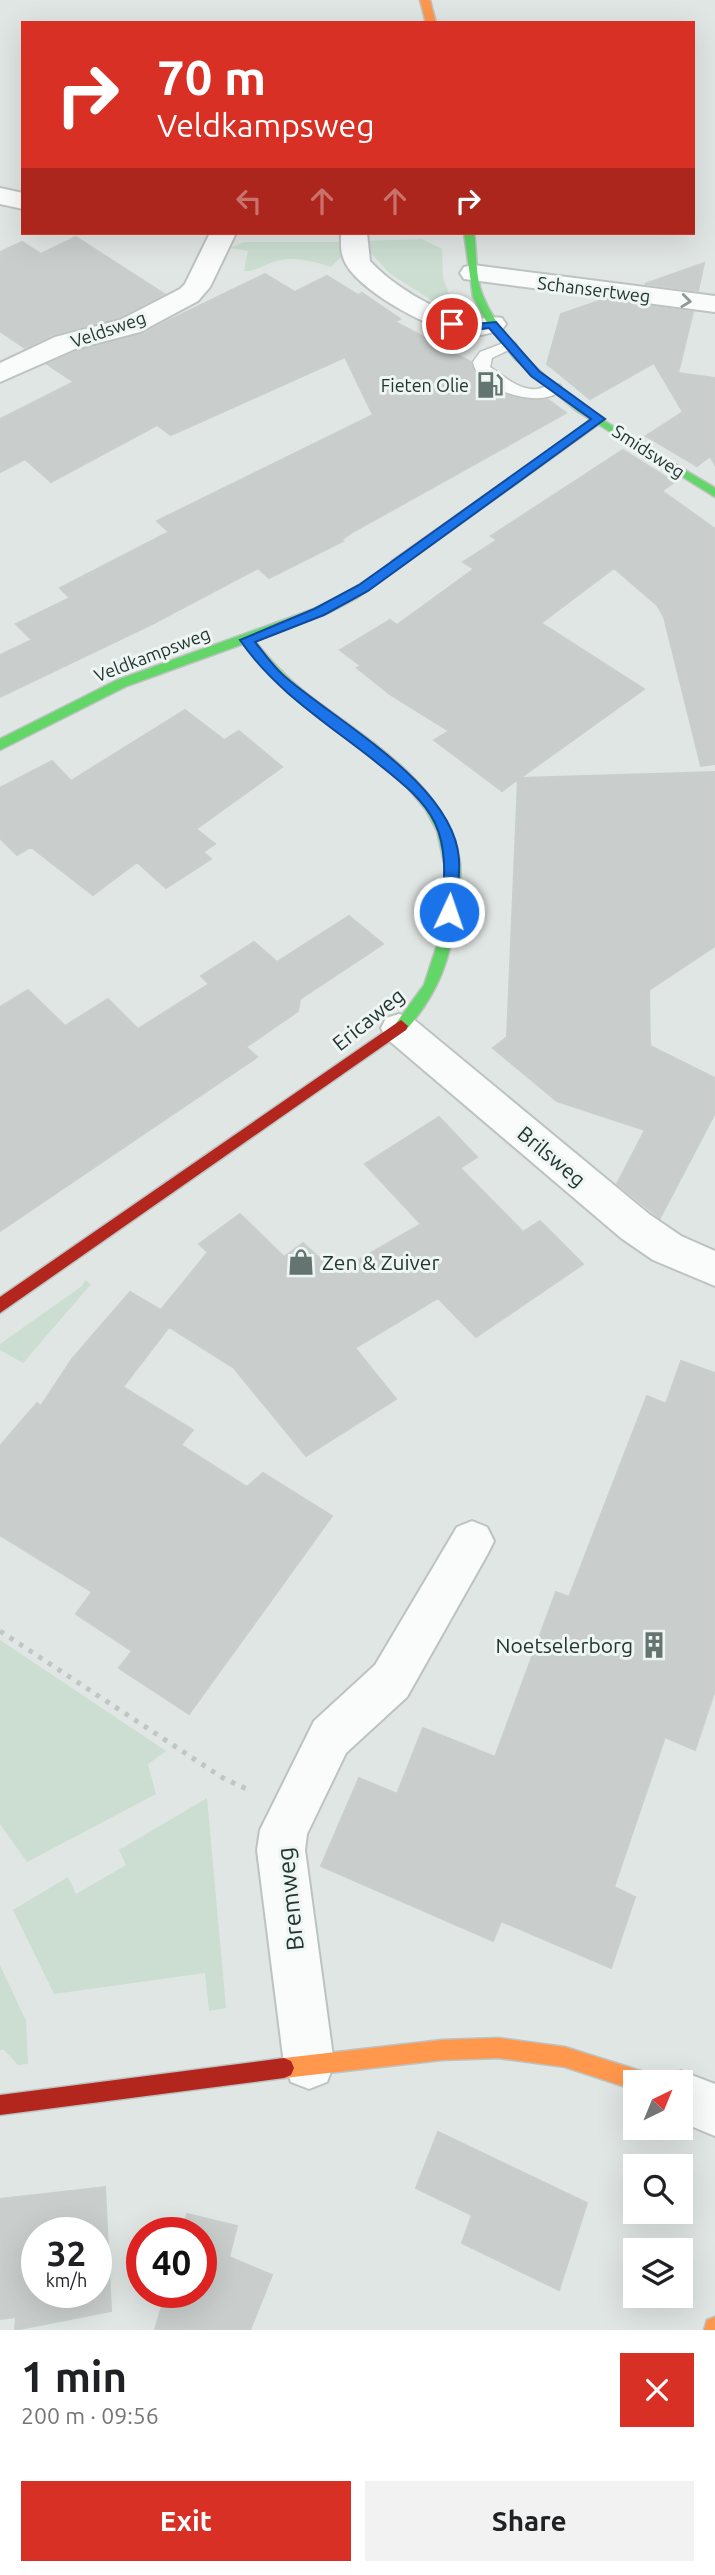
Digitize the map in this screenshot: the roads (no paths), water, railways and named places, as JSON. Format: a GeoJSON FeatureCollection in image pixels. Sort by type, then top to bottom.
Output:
{"type":"FeatureCollection","features":[{"type":"Feature","properties":{"kind":"street"},"geometry":{"type":"LineString","coordinates":[[425,0],[430,21]]}},
{"type":"Feature","properties":{"kind":"street"},"geometry":{"type":"LineString","coordinates":[[0,197],[21,201]]}},
{"type":"Feature","properties":{"kind":"street","name":"Veldsweg"},"geometry":{"type":"LineString","coordinates":[[0,374],[65,343],[130,326],[189,295],[197,287],[222,235]]}},
{"type":"Feature","properties":{"kind":"street"},"geometry":{"type":"LineString","coordinates":[[354,235],[358,263],[376,281],[452,324],[475,327],[492,324]]}},
{"type":"Feature","properties":{"kind":"street","name":"Smidsweg"},"geometry":{"type":"LineString","coordinates":[[469,235],[472,273],[477,294],[492,324],[509,346],[554,389],[715,493]]}},
{"type":"Feature","properties":{"kind":"street","name":"Schansertweg"},"geometry":{"type":"LineString","coordinates":[[472,273],[715,304]]}},
{"type":"Feature","properties":{"kind":"street","name":"Veldkampsweg"},"geometry":{"type":"LineString","coordinates":[[0,745],[136,677],[247,640],[319,612],[357,592],[599,419]]}},
{"type":"Feature","properties":{"kind":"street","name":"Ericaweg"},"geometry":{"type":"LineString","coordinates":[[0,1306],[399,1028],[426,999],[442,963],[447,940],[452,858],[443,825],[418,790],[276,676],[247,640]]}},
{"type":"Feature","properties":{"kind":"street","name":"Brilsweg"},"geometry":{"type":"LineString","coordinates":[[399,1028],[635,1226],[667,1248],[715,1269]]}},
{"type":"Feature","properties":{"kind":"street","name":"Bremweg"},"geometry":{"type":"LineString","coordinates":[[309,2064],[281,1850],[284,1830],[330,1737],[391,1681],[472,1541]]}},
{"type":"Feature","properties":{"kind":"street"},"geometry":{"type":"LineString","coordinates":[[0,2105],[309,2064],[475,2048],[513,2048],[548,2053],[584,2061],[623,2075]]}},
{"type":"Feature","properties":{"kind":"street"},"geometry":{"type":"LineString","coordinates":[[693,2102],[715,2110]]}},
{"type":"Feature","properties":{"kind":"lane"},"geometry":{"type":"LineString","coordinates":[[509,346],[486,355],[481,362],[482,369],[527,396],[540,395],[554,389]]}},
{"type":"Feature","properties":{"kind":"place","name":"Fieten Olie"},"geometry":{"type":"Point","coordinates":[490,385]}},
{"type":"Feature","properties":{"kind":"place","name":"Zen & Zuiver"},"geometry":{"type":"Point","coordinates":[301,1262]}},
{"type":"Feature","properties":{"kind":"place","name":"Noetselerborg"},"geometry":{"type":"Point","coordinates":[654,1645]}}]}
